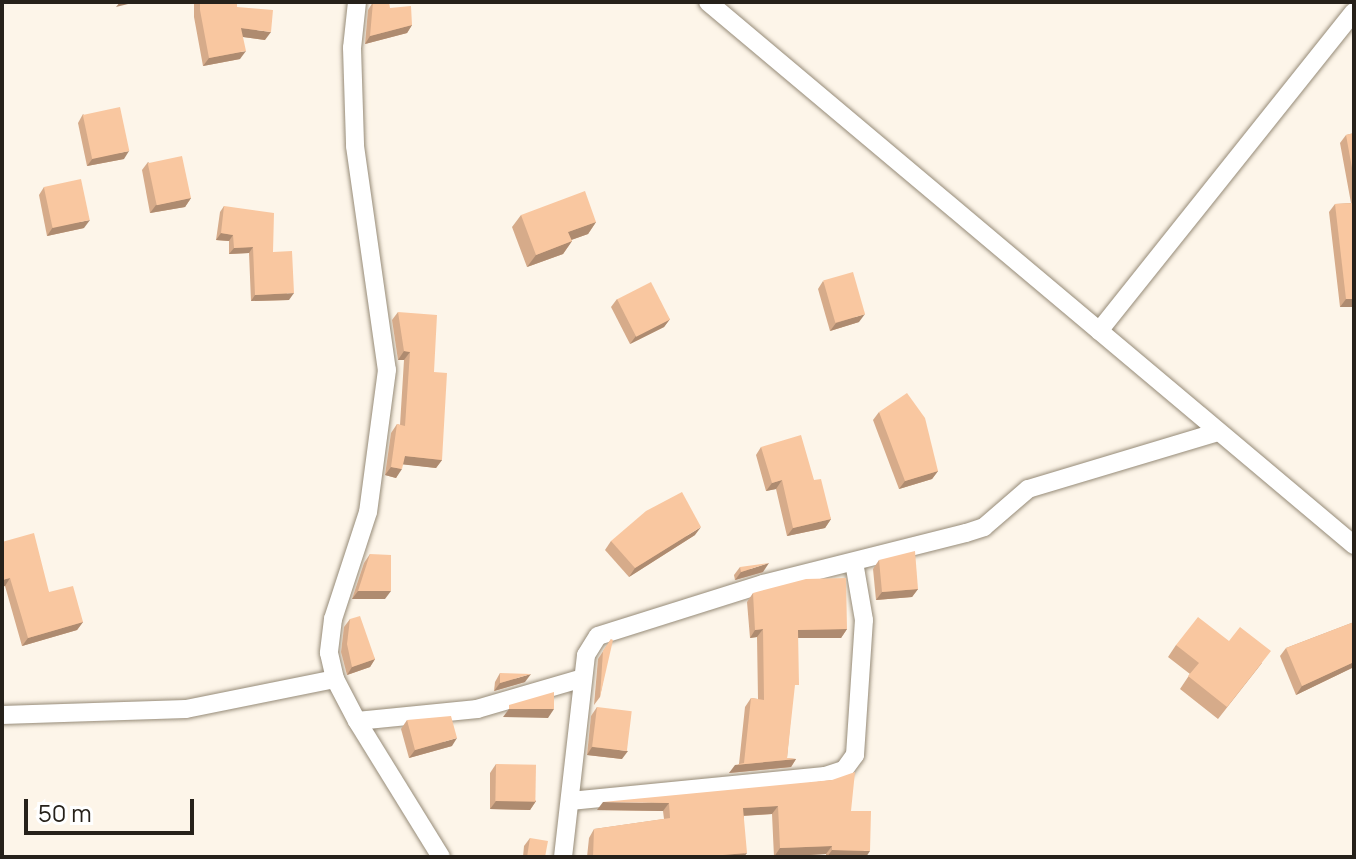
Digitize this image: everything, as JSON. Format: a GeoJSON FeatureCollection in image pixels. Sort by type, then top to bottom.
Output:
{"type":"FeatureCollection","features":[{"type":"Feature","properties":{"kind":"street"},"geometry":{"type":"LineString","coordinates":[[357,2],[352,48],[355,146],[387,370],[368,512],[333,619],[329,653],[335,679],[357,721],[441,857]]}},
{"type":"Feature","properties":{"kind":"street"},"geometry":{"type":"LineString","coordinates":[[708,2],[1354,545]]}},
{"type":"Feature","properties":{"kind":"street"},"geometry":{"type":"LineString","coordinates":[[1099,331],[1354,12]]}},
{"type":"Feature","properties":{"kind":"street"},"geometry":{"type":"LineString","coordinates":[[563,857],[583,678],[589,645],[598,636],[984,527],[1028,489],[1218,432]]}},
{"type":"Feature","properties":{"kind":"street"},"geometry":{"type":"LineString","coordinates":[[570,801],[825,776],[844,770],[855,755],[864,620],[854,562]]}},
{"type":"Feature","properties":{"kind":"street"},"geometry":{"type":"LineString","coordinates":[[357,721],[477,709],[583,678]]}},
{"type":"Feature","properties":{"kind":"street"},"geometry":{"type":"LineString","coordinates":[[2,715],[186,709],[335,679]]}},
{"type":"Feature","properties":{"kind":"building"},"geometry":{"type":"Polygon","coordinates":[[[200,2],[237,2],[237,7],[273,10],[271,32],[241,28],[246,51],[209,58],[200,2]]]}},
{"type":"Feature","properties":{"kind":"building"},"geometry":{"type":"Polygon","coordinates":[[[373,2],[389,2],[390,8],[411,6],[412,25],[370,36],[373,2]]]}},
{"type":"Feature","properties":{"kind":"building"},"geometry":{"type":"Polygon","coordinates":[[[120,107],[129,151],[92,159],[83,115],[120,107]]]}},
{"type":"Feature","properties":{"kind":"building"},"geometry":{"type":"Polygon","coordinates":[[[1354,133],[1354,179],[1346,135],[1354,133]]]}},
{"type":"Feature","properties":{"kind":"building"},"geometry":{"type":"Polygon","coordinates":[[[182,156],[191,198],[157,205],[148,163],[182,156]]]}},
{"type":"Feature","properties":{"kind":"building"},"geometry":{"type":"Polygon","coordinates":[[[81,179],[90,220],[53,228],[44,187],[81,179]]]}},
{"type":"Feature","properties":{"kind":"building"},"geometry":{"type":"Polygon","coordinates":[[[585,191],[596,222],[568,232],[572,241],[536,255],[521,215],[585,191]]]}},
{"type":"Feature","properties":{"kind":"building"},"geometry":{"type":"Polygon","coordinates":[[[1354,203],[1354,299],[1346,299],[1335,204],[1354,203]]]}},
{"type":"Feature","properties":{"kind":"building"},"geometry":{"type":"Polygon","coordinates":[[[224,206],[274,213],[273,252],[292,251],[294,293],[255,295],[253,247],[234,248],[233,235],[221,233],[224,206]]]}},
{"type":"Feature","properties":{"kind":"building"},"geometry":{"type":"Polygon","coordinates":[[[853,272],[865,314],[835,323],[823,281],[853,272]]]}},
{"type":"Feature","properties":{"kind":"building"},"geometry":{"type":"Polygon","coordinates":[[[651,282],[670,319],[636,337],[617,299],[651,282]]]}},
{"type":"Feature","properties":{"kind":"building"},"geometry":{"type":"Polygon","coordinates":[[[398,312],[437,315],[434,372],[447,373],[442,460],[405,456],[402,469],[391,467],[397,424],[405,426],[410,352],[404,351],[398,312]]]}},
{"type":"Feature","properties":{"kind":"building"},"geometry":{"type":"Polygon","coordinates":[[[907,393],[925,418],[938,471],[905,481],[879,412],[907,393]]]}},
{"type":"Feature","properties":{"kind":"building"},"geometry":{"type":"Polygon","coordinates":[[[801,435],[814,480],[821,479],[831,519],[793,528],[782,480],[772,483],[761,447],[801,435]]]}},
{"type":"Feature","properties":{"kind":"building"},"geometry":{"type":"Polygon","coordinates":[[[682,492],[701,527],[635,568],[611,541],[646,511],[682,492]]]}},
{"type":"Feature","properties":{"kind":"building"},"geometry":{"type":"Polygon","coordinates":[[[34,533],[49,592],[73,586],[83,622],[28,638],[10,578],[2,580],[2,542],[34,533]]]}},
{"type":"Feature","properties":{"kind":"building"},"geometry":{"type":"Polygon","coordinates":[[[915,551],[918,589],[882,592],[879,560],[915,551]]]}},
{"type":"Feature","properties":{"kind":"building"},"geometry":{"type":"Polygon","coordinates":[[[370,554],[391,555],[391,591],[358,591],[370,554]]]}},
{"type":"Feature","properties":{"kind":"building"},"geometry":{"type":"Polygon","coordinates":[[[769,563],[741,572],[740,567],[769,563]]]}},
{"type":"Feature","properties":{"kind":"building"},"geometry":{"type":"Polygon","coordinates":[[[846,578],[847,629],[798,630],[799,685],[795,685],[787,758],[796,759],[735,765],[744,763],[751,698],[764,700],[763,629],[755,630],[753,593],[806,579],[846,578]]]}},
{"type":"Feature","properties":{"kind":"building"},"geometry":{"type":"Polygon","coordinates":[[[360,616],[375,659],[352,667],[347,644],[350,619],[360,616]]]}},
{"type":"Feature","properties":{"kind":"building"},"geometry":{"type":"Polygon","coordinates":[[[1198,617],[1229,641],[1240,627],[1271,651],[1227,707],[1188,676],[1199,663],[1176,645],[1198,617]]]}},
{"type":"Feature","properties":{"kind":"building"},"geometry":{"type":"Polygon","coordinates":[[[1354,622],[1354,662],[1302,686],[1286,648],[1354,622]]]}},
{"type":"Feature","properties":{"kind":"building"},"geometry":{"type":"Polygon","coordinates":[[[613,640],[600,697],[603,651],[613,640]]]}},
{"type":"Feature","properties":{"kind":"building"},"geometry":{"type":"Polygon","coordinates":[[[500,673],[531,674],[500,683],[500,673]]]}},
{"type":"Feature","properties":{"kind":"building"},"geometry":{"type":"Polygon","coordinates":[[[554,692],[554,709],[509,709],[509,705],[554,692]]]}},
{"type":"Feature","properties":{"kind":"building"},"geometry":{"type":"Polygon","coordinates":[[[597,707],[632,711],[627,751],[592,747],[597,707]]]}},
{"type":"Feature","properties":{"kind":"building"},"geometry":{"type":"Polygon","coordinates":[[[451,716],[457,738],[415,750],[407,720],[451,716]]]}},
{"type":"Feature","properties":{"kind":"building"},"geometry":{"type":"Polygon","coordinates":[[[496,764],[536,765],[535,802],[495,801],[496,764]]]}},
{"type":"Feature","properties":{"kind":"building"},"geometry":{"type":"Polygon","coordinates":[[[855,772],[851,811],[871,811],[870,851],[832,850],[832,846],[780,848],[778,806],[743,808],[747,853],[698,857],[593,857],[594,829],[670,818],[669,803],[603,802],[832,780],[855,772]]]}},
{"type":"Feature","properties":{"kind":"building"},"geometry":{"type":"Polygon","coordinates":[[[530,838],[548,841],[545,857],[527,857],[530,838]]]}}]}
